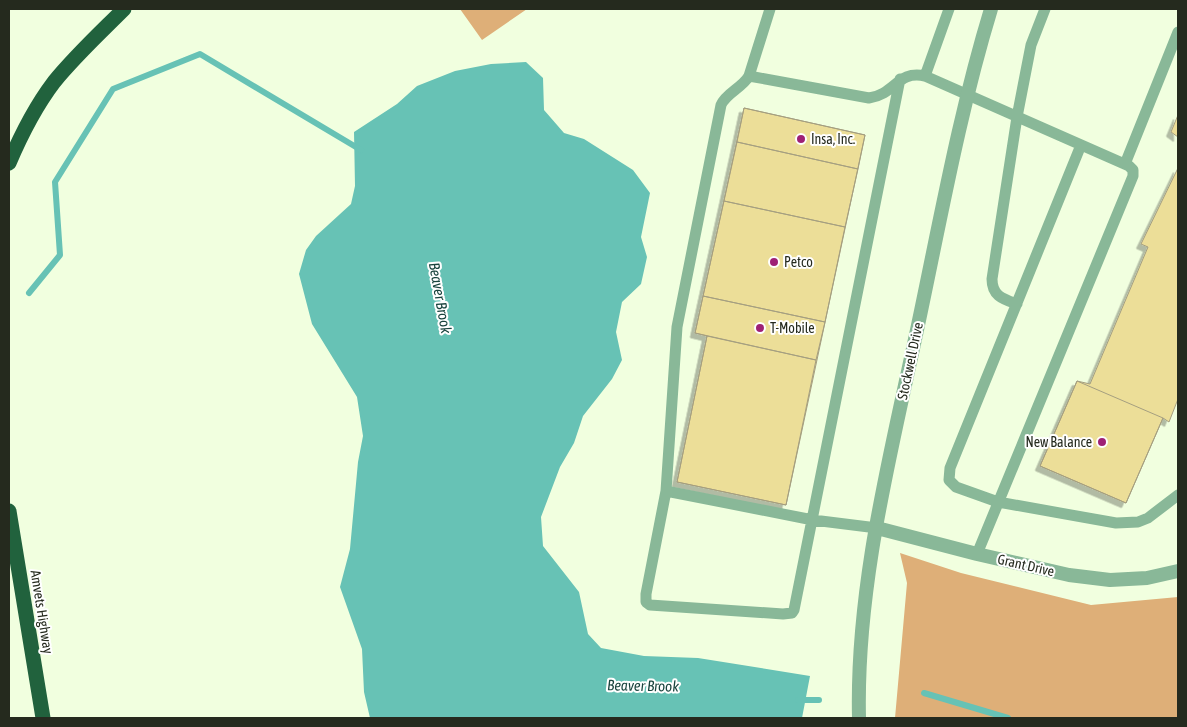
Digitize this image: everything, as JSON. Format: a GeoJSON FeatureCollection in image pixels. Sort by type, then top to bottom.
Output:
{"type":"FeatureCollection","features":[{"type":"Feature","properties":{"kind":"highway"},"geometry":{"type":"LineString","coordinates":[[9,164],[37,107],[54,82],[124,9]]}},
{"type":"Feature","properties":{"kind":"highway","name":"Amvets Highway"},"geometry":{"type":"LineString","coordinates":[[9,511],[43,718]]}},
{"type":"Feature","properties":{"kind":"street","name":"Stockwell Drive"},"geometry":{"type":"LineString","coordinates":[[859,718],[863,616],[889,461],[967,95],[991,9]]}},
{"type":"Feature","properties":{"kind":"street","name":"Grant Drive"},"geometry":{"type":"LineString","coordinates":[[877,528],[1068,575],[1110,580],[1146,578],[1178,571]]}},
{"type":"Feature","properties":{"kind":"lane"},"geometry":{"type":"LineString","coordinates":[[770,9],[749,76],[745,83],[723,100],[677,327],[666,490],[646,594],[646,602],[654,606],[783,614],[792,613],[795,607],[900,79]]}},
{"type":"Feature","properties":{"kind":"lane"},"geometry":{"type":"LineString","coordinates":[[926,76],[949,9]]}},
{"type":"Feature","properties":{"kind":"lane"},"geometry":{"type":"LineString","coordinates":[[1017,304],[998,296],[992,286],[992,279],[1017,116],[1031,45],[1045,9]]}},
{"type":"Feature","properties":{"kind":"lane"},"geometry":{"type":"LineString","coordinates":[[1125,164],[1178,32]]}},
{"type":"Feature","properties":{"kind":"lane"},"geometry":{"type":"LineString","coordinates":[[749,76],[869,98],[887,92],[900,79],[912,75],[926,76],[1125,164],[1133,170],[1133,176],[977,554]]}},
{"type":"Feature","properties":{"kind":"lane"},"geometry":{"type":"LineString","coordinates":[[1081,145],[948,474],[949,480],[956,486],[998,502],[1128,523],[1148,518],[1178,495]]}},
{"type":"Feature","properties":{"kind":"lane"},"geometry":{"type":"LineString","coordinates":[[666,490],[813,520],[877,528]]}},
{"type":"Feature","properties":{"kind":"shaded area"},"geometry":{"type":"Polygon","coordinates":[[[460,9],[527,9],[482,40],[460,9]]]}},
{"type":"Feature","properties":{"kind":"shaded area"},"geometry":{"type":"Polygon","coordinates":[[[900,553],[961,573],[1091,605],[1178,597],[1178,718],[895,718],[907,583],[900,553]]]}},
{"type":"Feature","properties":{"kind":"water"},"geometry":{"type":"Polygon","coordinates":[[[526,62],[543,78],[544,110],[564,133],[584,139],[633,170],[650,193],[641,237],[647,257],[641,284],[622,302],[616,332],[622,360],[612,379],[583,416],[574,443],[560,467],[541,517],[543,546],[579,592],[588,634],[601,648],[644,656],[698,658],[810,676],[802,718],[370,718],[364,692],[362,649],[340,587],[350,549],[358,462],[363,436],[357,397],[312,324],[299,274],[306,250],[316,236],[351,204],[355,186],[354,132],[397,104],[417,86],[455,71],[491,64],[526,62]]]}},
{"type":"Feature","properties":{"kind":"building"},"geometry":{"type":"Polygon","coordinates":[[[744,108],[865,135],[786,505],[677,482],[707,336],[695,333],[744,108]]]}},
{"type":"Feature","properties":{"kind":"building","name":"Insa, Inc."},"geometry":{"type":"Polygon","coordinates":[[[744,108],[865,135],[858,169],[737,142],[744,108]]]}},
{"type":"Feature","properties":{"kind":"building"},"geometry":{"type":"Polygon","coordinates":[[[1178,115],[1178,137],[1171,132],[1178,115]]]}},
{"type":"Feature","properties":{"kind":"building"},"geometry":{"type":"Polygon","coordinates":[[[737,142],[858,169],[845,227],[724,201],[737,142]]]}},
{"type":"Feature","properties":{"kind":"building"},"geometry":{"type":"Polygon","coordinates":[[[1178,168],[1178,399],[1169,422],[1163,418],[1126,503],[1040,466],[1077,381],[1090,384],[1148,247],[1141,244],[1178,168]]]}},
{"type":"Feature","properties":{"kind":"building","name":"Petco"},"geometry":{"type":"Polygon","coordinates":[[[724,201],[845,227],[825,322],[703,296],[724,201]]]}},
{"type":"Feature","properties":{"kind":"building","name":"T-Mobile"},"geometry":{"type":"Polygon","coordinates":[[[703,296],[825,322],[816,360],[695,333],[703,296]]]}},
{"type":"Feature","properties":{"kind":"building"},"geometry":{"type":"Polygon","coordinates":[[[707,336],[816,360],[786,505],[677,482],[707,336]]]}},
{"type":"Feature","properties":{"kind":"building","name":"New Balance"},"geometry":{"type":"Polygon","coordinates":[[[1077,381],[1163,418],[1126,503],[1040,466],[1077,381]]]}},
{"type":"Feature","properties":{"kind":"waterway","name":"Beaver Brook"},"geometry":{"type":"LineString","coordinates":[[29,293],[60,255],[55,182],[113,89],[200,54],[361,150]]}},
{"type":"Feature","properties":{"kind":"waterway","name":"Beaver Brook"},"geometry":{"type":"LineString","coordinates":[[924,693],[1008,718]]}},
{"type":"Feature","properties":{"kind":"waterway","name":"Beaver Brook"},"geometry":{"type":"LineString","coordinates":[[798,700],[819,700]]}},
{"type":"Feature","properties":{"kind":"place","name":"Insa, Inc."},"geometry":{"type":"Point","coordinates":[801,139]}},
{"type":"Feature","properties":{"kind":"place","name":"Petco"},"geometry":{"type":"Point","coordinates":[774,262]}},
{"type":"Feature","properties":{"kind":"place","name":"T-Mobile"},"geometry":{"type":"Point","coordinates":[760,328]}},
{"type":"Feature","properties":{"kind":"place","name":"New Balance"},"geometry":{"type":"Point","coordinates":[1102,442]}}]}
